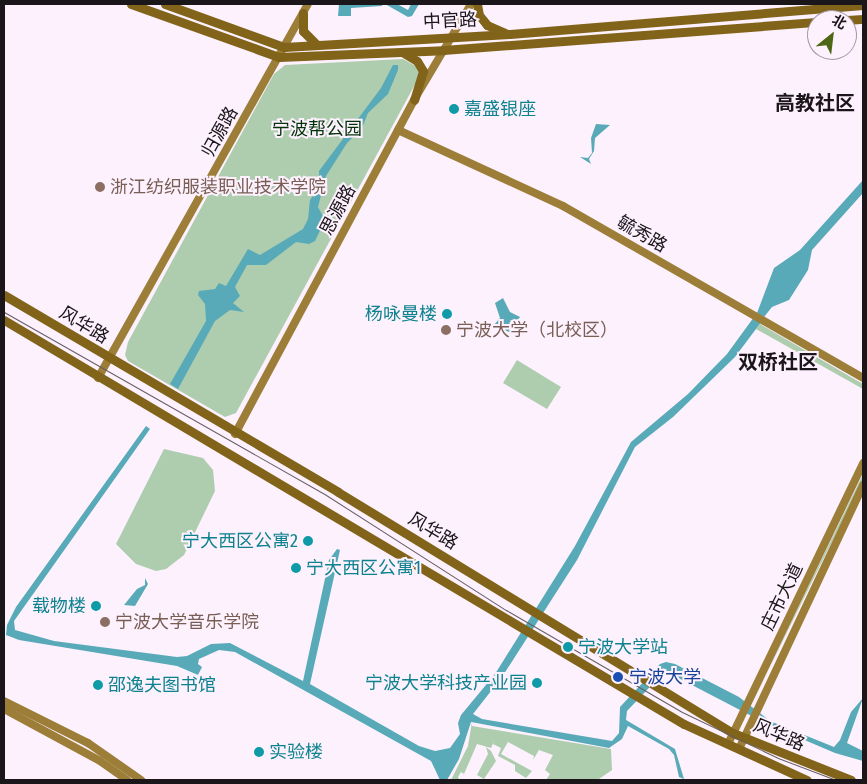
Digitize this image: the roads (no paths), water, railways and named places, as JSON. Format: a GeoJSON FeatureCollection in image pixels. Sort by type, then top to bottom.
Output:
{"type":"FeatureCollection","features":[{"type":"Feature","properties":{"kind":"main road","name":"中官路"},"geometry":{"type":"LineString","coordinates":[[131,4],[279,57],[443,50],[807,23]]}},
{"type":"Feature","properties":{"kind":"main road","name":"中官路"},"geometry":{"type":"LineString","coordinates":[[165,4],[284,47],[510,34],[863,6]]}},
{"type":"Feature","properties":{"kind":"main road"},"geometry":{"type":"LineString","coordinates":[[478,4],[479,15],[487,25],[510,34]]}},
{"type":"Feature","properties":{"kind":"main road"},"geometry":{"type":"LineString","coordinates":[[303,13],[303,31],[316,44]]}},
{"type":"Feature","properties":{"kind":"main road"},"geometry":{"type":"LineString","coordinates":[[402,52],[419,63],[423,71],[414,100]]}},
{"type":"Feature","properties":{"kind":"main road","name":"风华路"},"geometry":{"type":"LineString","coordinates":[[4,295],[235,434],[338,492],[735,729],[851,780]]}},
{"type":"Feature","properties":{"kind":"main road","name":"风华路"},"geometry":{"type":"LineString","coordinates":[[4,320],[98,378],[223,448],[667,714],[739,750],[807,780]]}},
{"type":"Feature","properties":{"kind":"street","name":"归源路"},"geometry":{"type":"LineString","coordinates":[[98,378],[308,4]]}},
{"type":"Feature","properties":{"kind":"street","name":"思源路"},"geometry":{"type":"LineString","coordinates":[[235,434],[414,100],[471,4]]}},
{"type":"Feature","properties":{"kind":"street","name":"毓秀路"},"geometry":{"type":"LineString","coordinates":[[398,130],[563,206],[863,378]]}},
{"type":"Feature","properties":{"kind":"street","name":"庄市大道"},"geometry":{"type":"LineString","coordinates":[[728,744],[863,463]]}},
{"type":"Feature","properties":{"kind":"street","name":"庄市大道"},"geometry":{"type":"LineString","coordinates":[[739,750],[758,705],[863,485]]}},
{"type":"Feature","properties":{"kind":"street"},"geometry":{"type":"LineString","coordinates":[[4,701],[88,743],[141,780]]}},
{"type":"Feature","properties":{"kind":"street"},"geometry":{"type":"LineString","coordinates":[[4,709],[92,757],[127,780]]}},
{"type":"Feature","properties":{"kind":"water"},"geometry":{"type":"Polygon","coordinates":[[[339,4],[382,4],[382,6],[351,8],[351,16],[338,16],[339,4]]]}},
{"type":"Feature","properties":{"kind":"water"},"geometry":{"type":"Polygon","coordinates":[[[385,4],[397,4],[408,10],[411,4],[419,4],[412,16],[408,17],[385,4]]]}},
{"type":"Feature","properties":{"kind":"water"},"geometry":{"type":"Polygon","coordinates":[[[393,65],[398,65],[398,70],[388,94],[368,113],[362,128],[347,143],[326,176],[318,207],[325,220],[315,241],[309,244],[296,242],[266,265],[247,265],[235,287],[240,296],[233,303],[244,312],[230,310],[215,321],[178,389],[170,384],[206,321],[205,304],[198,295],[199,291],[215,289],[219,283],[226,286],[248,249],[260,255],[303,229],[308,219],[310,200],[319,187],[319,171],[381,88],[393,65]]]}},
{"type":"Feature","properties":{"kind":"water"},"geometry":{"type":"Polygon","coordinates":[[[596,124],[610,125],[595,138],[594,151],[589,159],[591,164],[580,157],[588,158],[592,153],[591,138],[596,124]]]}},
{"type":"Feature","properties":{"kind":"water"},"geometry":{"type":"Polygon","coordinates":[[[863,180],[863,193],[812,250],[808,270],[789,300],[772,307],[764,317],[757,313],[774,268],[800,250],[863,180]]]}},
{"type":"Feature","properties":{"kind":"water"},"geometry":{"type":"Polygon","coordinates":[[[503,298],[510,312],[520,317],[512,333],[493,326],[500,318],[495,303],[503,298]]]}},
{"type":"Feature","properties":{"kind":"water"},"geometry":{"type":"Polygon","coordinates":[[[754,317],[762,321],[735,357],[673,417],[635,447],[577,560],[502,677],[473,714],[482,719],[612,741],[619,733],[620,707],[660,664],[666,662],[675,664],[739,697],[770,721],[834,747],[840,740],[851,712],[863,698],[847,743],[863,751],[863,761],[835,753],[767,724],[665,671],[627,711],[626,720],[675,749],[684,779],[679,777],[674,755],[669,749],[628,726],[622,739],[609,748],[471,722],[459,759],[447,780],[440,780],[431,761],[235,652],[219,650],[199,659],[198,664],[202,667],[198,675],[177,666],[19,640],[6,635],[7,625],[16,607],[146,426],[150,429],[14,621],[15,630],[54,641],[177,657],[187,656],[211,644],[230,643],[303,681],[329,560],[337,549],[340,550],[310,684],[419,746],[435,751],[450,748],[460,734],[458,723],[461,715],[495,674],[575,546],[631,442],[688,394],[727,354],[754,317]]]}},
{"type":"Feature","properties":{"kind":"water"},"geometry":{"type":"Polygon","coordinates":[[[145,578],[148,584],[135,606],[124,605],[137,589],[145,585],[145,578]]]}},
{"type":"Feature","properties":{"kind":"railway"},"geometry":{"type":"LineString","coordinates":[[4,312],[326,495],[506,610],[682,712],[778,758],[836,780]]}},
{"type":"Feature","properties":{"kind":"place","name":"嘉盛银座"},"geometry":{"type":"Point","coordinates":[454,109]}},
{"type":"Feature","properties":{"kind":"place","name":"浙江纺织服装职业技术学院"},"geometry":{"type":"Point","coordinates":[100,187]}},
{"type":"Feature","properties":{"kind":"place","name":"杨咏曼楼"},"geometry":{"type":"Point","coordinates":[447,314]}},
{"type":"Feature","properties":{"kind":"place","name":"宁波大学（北校区）"},"geometry":{"type":"Point","coordinates":[446,330]}},
{"type":"Feature","properties":{"kind":"place","name":"宁大西区公寓2"},"geometry":{"type":"Point","coordinates":[308,541]}},
{"type":"Feature","properties":{"kind":"place","name":"宁大西区公寓1"},"geometry":{"type":"Point","coordinates":[296,568]}},
{"type":"Feature","properties":{"kind":"place","name":"载物楼"},"geometry":{"type":"Point","coordinates":[96,606]}},
{"type":"Feature","properties":{"kind":"place","name":"宁波大学音乐学院"},"geometry":{"type":"Point","coordinates":[105,622]}},
{"type":"Feature","properties":{"kind":"place","name":"宁波大学站"},"geometry":{"type":"Point","coordinates":[568,647]}},
{"type":"Feature","properties":{"kind":"place","name":"宁波大学"},"geometry":{"type":"Point","coordinates":[618,677]}},
{"type":"Feature","properties":{"kind":"place","name":"宁波大学科技产业园"},"geometry":{"type":"Point","coordinates":[537,683]}},
{"type":"Feature","properties":{"kind":"place","name":"邵逸夫图书馆"},"geometry":{"type":"Point","coordinates":[98,685]}},
{"type":"Feature","properties":{"kind":"place","name":"实验楼"},"geometry":{"type":"Point","coordinates":[259,752]}},
{"type":"Feature","properties":{"kind":"district","name":"高教社区"},"geometry":{"type":"Point","coordinates":[815,103]}},
{"type":"Feature","properties":{"kind":"district","name":"双桥社区"},"geometry":{"type":"Point","coordinates":[778,362]}},
{"type":"Feature","properties":{"kind":"park label","name":"宁波帮公园"},"geometry":{"type":"Point","coordinates":[317,129]}}]}
